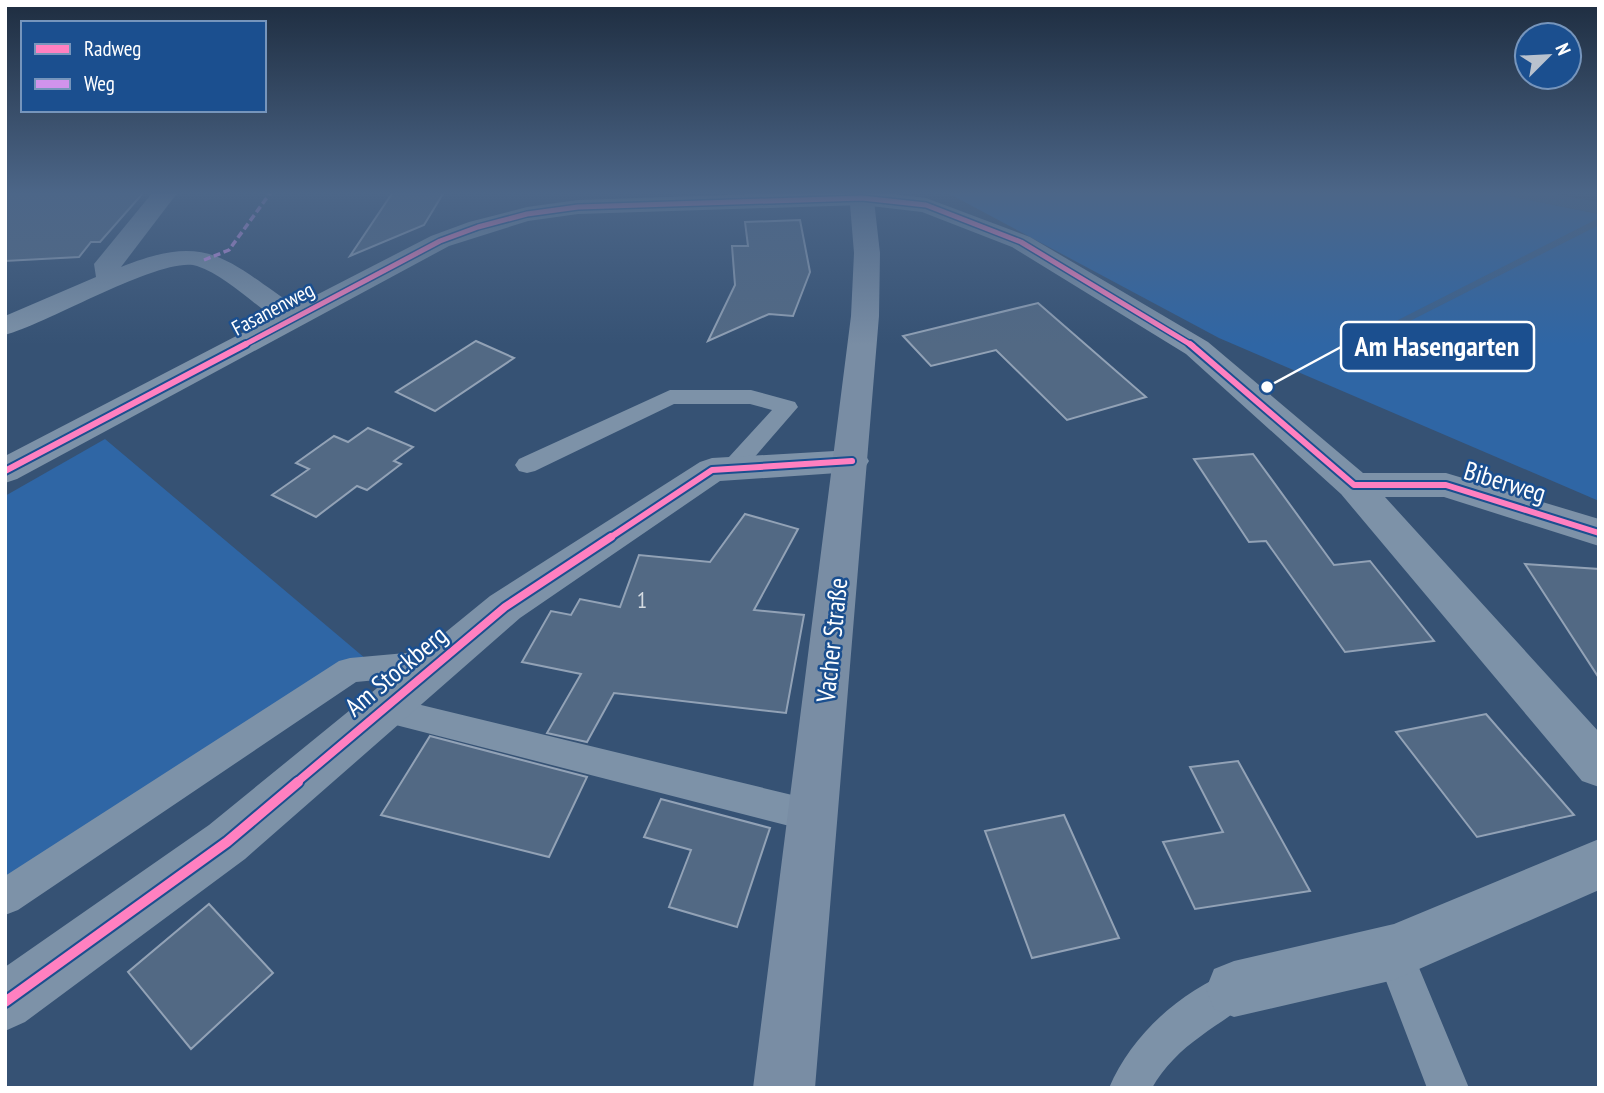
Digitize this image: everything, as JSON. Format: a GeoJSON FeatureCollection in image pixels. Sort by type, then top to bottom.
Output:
{"type":"FeatureCollection","features":[{"type":"Feature","properties":{"kind":"main road","name":"Vacher Straße"},"geometry":{"type":"LineString","coordinates":[[783,1088],[852,461],[865,316],[866,243]]}},
{"type":"Feature","properties":{"kind":"street"},"geometry":{"type":"LineString","coordinates":[[111,281],[107,264],[124,243]]}},
{"type":"Feature","properties":{"kind":"street","name":"Fasanenweg"},"geometry":{"type":"LineString","coordinates":[[5,471],[436,243]]}},
{"type":"Feature","properties":{"kind":"street","name":"Fasanenweg"},"geometry":{"type":"LineString","coordinates":[[1023,243],[1197,348],[1354,485],[1599,766]]}},
{"type":"Feature","properties":{"kind":"street"},"geometry":{"type":"LineString","coordinates":[[5,326],[26,320],[111,281],[177,257],[200,258],[294,318]]}},
{"type":"Feature","properties":{"kind":"street","name":"Am Stockberg"},"geometry":{"type":"LineString","coordinates":[[5,1002],[227,842],[516,599],[712,470],[852,461]]}},
{"type":"Feature","properties":{"kind":"street","name":"Biberweg"},"geometry":{"type":"LineString","coordinates":[[1354,485],[1446,485],[1599,533]]}},
{"type":"Feature","properties":{"kind":"street"},"geometry":{"type":"LineString","coordinates":[[1234,989],[1394,952],[1599,864]]}},
{"type":"Feature","properties":{"kind":"lane","name":"Am Stockberg"},"geometry":{"type":"LineString","coordinates":[[527,465],[670,397],[751,397],[787,407],[730,469]]}},
{"type":"Feature","properties":{"kind":"lane"},"geometry":{"type":"LineString","coordinates":[[5,897],[350,670],[441,661]]}},
{"type":"Feature","properties":{"kind":"lane","name":"Am Stockberg"},"geometry":{"type":"LineString","coordinates":[[384,709],[813,816]]}},
{"type":"Feature","properties":{"kind":"lane"},"geometry":{"type":"LineString","coordinates":[[1394,952],[1448,1088]]}},
{"type":"Feature","properties":{"kind":"lane"},"geometry":{"type":"LineString","coordinates":[[1130,1088],[1136,1071],[1171,1032],[1234,989]]}},
{"type":"Feature","properties":{"kind":"shaded area"},"geometry":{"type":"Polygon","coordinates":[[[1041,243],[1599,243],[1599,501],[1219,338],[1041,243]]]}},
{"type":"Feature","properties":{"kind":"shaded area"},"geometry":{"type":"Polygon","coordinates":[[[105,439],[366,659],[5,904],[5,496],[105,439]]]}},
{"type":"Feature","properties":{"kind":"building"},"geometry":{"type":"Polygon","coordinates":[[[5,243],[90,243],[79,257],[5,261],[5,243]]]}},
{"type":"Feature","properties":{"kind":"building"},"geometry":{"type":"Polygon","coordinates":[[[359,243],[381,243],[350,256],[359,243]]]}},
{"type":"Feature","properties":{"kind":"building"},"geometry":{"type":"Polygon","coordinates":[[[748,243],[804,243],[810,272],[793,316],[769,314],[708,341],[735,285],[732,246],[748,246],[748,243]]]}},
{"type":"Feature","properties":{"kind":"building"},"geometry":{"type":"Polygon","coordinates":[[[1038,303],[1146,397],[1067,420],[996,350],[931,366],[903,336],[1038,303]]]}},
{"type":"Feature","properties":{"kind":"building"},"geometry":{"type":"Polygon","coordinates":[[[476,341],[514,358],[435,411],[396,392],[476,341]]]}},
{"type":"Feature","properties":{"kind":"building"},"geometry":{"type":"Polygon","coordinates":[[[368,428],[413,447],[394,461],[401,464],[367,490],[357,486],[316,517],[272,495],[309,469],[296,463],[334,436],[348,442],[368,428]]]}},
{"type":"Feature","properties":{"kind":"building"},"geometry":{"type":"Polygon","coordinates":[[[1253,454],[1334,565],[1370,561],[1434,641],[1345,652],[1266,541],[1249,542],[1194,459],[1253,454]]]}},
{"type":"Feature","properties":{"kind":"building"},"geometry":{"type":"Polygon","coordinates":[[[745,514],[798,529],[754,610],[804,615],[786,713],[614,693],[587,742],[547,733],[581,674],[522,662],[551,611],[571,615],[580,599],[620,607],[639,555],[710,562],[745,514]]]}},
{"type":"Feature","properties":{"kind":"building"},"geometry":{"type":"Polygon","coordinates":[[[1525,564],[1599,569],[1599,678],[1525,564]]]}},
{"type":"Feature","properties":{"kind":"building"},"geometry":{"type":"Polygon","coordinates":[[[1486,714],[1574,815],[1477,837],[1396,732],[1486,714]]]}},
{"type":"Feature","properties":{"kind":"building"},"geometry":{"type":"Polygon","coordinates":[[[430,736],[587,777],[549,857],[381,815],[430,736]]]}},
{"type":"Feature","properties":{"kind":"building"},"geometry":{"type":"Polygon","coordinates":[[[1238,761],[1310,891],[1195,909],[1163,842],[1223,832],[1190,767],[1238,761]]]}},
{"type":"Feature","properties":{"kind":"building"},"geometry":{"type":"Polygon","coordinates":[[[661,799],[770,828],[737,927],[669,907],[691,850],[644,837],[661,799]]]}},
{"type":"Feature","properties":{"kind":"building"},"geometry":{"type":"Polygon","coordinates":[[[1064,815],[1119,938],[1032,958],[985,831],[1064,815]]]}},
{"type":"Feature","properties":{"kind":"building"},"geometry":{"type":"Polygon","coordinates":[[[209,904],[273,973],[191,1049],[128,972],[209,904]]]}},
{"type":"Feature","properties":{"kind":"waterway"},"geometry":{"type":"LineString","coordinates":[[1345,350],[1556,243]]}},
{"type":"Feature","properties":{"kind":"marked path"},"geometry":{"type":"LineString","coordinates":[[204,260],[229,250],[234,243]]}},
{"type":"Feature","properties":{"kind":"cycle path"},"geometry":{"type":"LineString","coordinates":[[5,471],[436,243]]}},
{"type":"Feature","properties":{"kind":"cycle path"},"geometry":{"type":"LineString","coordinates":[[1023,243],[1197,348],[1354,485],[1446,485],[1599,533]]}},
{"type":"Feature","properties":{"kind":"cycle path"},"geometry":{"type":"LineString","coordinates":[[5,1002],[227,842],[505,607],[712,470],[852,461]]}},
{"type":"Feature","properties":{"kind":"place","name":"Am Hasengarten"},"geometry":{"type":"Point","coordinates":[1267,387]}}]}
